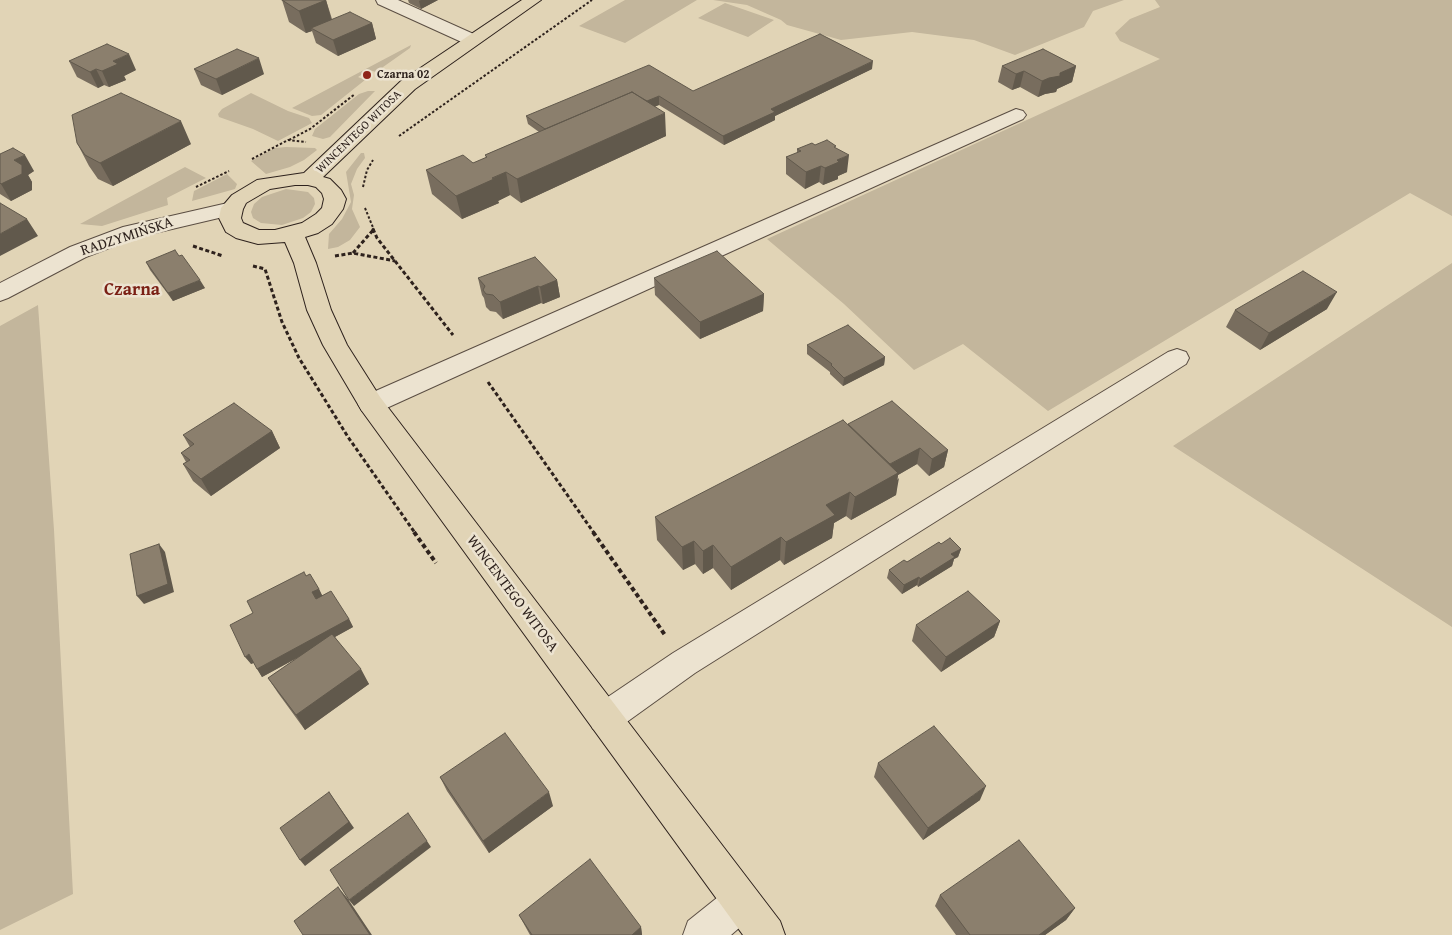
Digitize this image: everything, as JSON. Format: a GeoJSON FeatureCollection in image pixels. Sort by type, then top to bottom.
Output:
{"type":"FeatureCollection","features":[{"type":"Feature","properties":{"kind":"main road","name":"WINCENTEGO WITOSA"},"geometry":{"type":"LineString","coordinates":[[310,179],[408,85],[533,0]]}},
{"type":"Feature","properties":{"kind":"main road"},"geometry":{"type":"LineString","coordinates":[[295,178],[310,179],[323,184],[331,190],[335,199],[332,209],[324,219],[310,228],[293,234],[258,237],[244,233],[234,226],[230,218],[232,208],[244,195],[264,184],[295,178]]}},
{"type":"Feature","properties":{"kind":"main road","name":"WINCENTEGO WITOSA"},"geometry":{"type":"LineString","coordinates":[[293,234],[305,264],[319,310],[335,345],[371,404],[766,935]]}},
{"type":"Feature","properties":{"kind":"street"},"geometry":{"type":"LineString","coordinates":[[384,0],[472,40]]}},
{"type":"Feature","properties":{"kind":"street"},"geometry":{"type":"LineString","coordinates":[[371,404],[1016,115]]}},
{"type":"Feature","properties":{"kind":"street","name":"RADZYMIŃSKA"},"geometry":{"type":"LineString","coordinates":[[0,293],[78,252],[131,232],[232,208]]}},
{"type":"Feature","properties":{"kind":"street"},"geometry":{"type":"LineString","coordinates":[[605,718],[684,663],[1177,358]]}},
{"type":"Feature","properties":{"kind":"street"},"geometry":{"type":"LineString","coordinates":[[702,935],[741,902]]}},
{"type":"Feature","properties":{"kind":"path"},"geometry":{"type":"LineString","coordinates":[[395,138],[592,0]]}},
{"type":"Feature","properties":{"kind":"path"},"geometry":{"type":"LineString","coordinates":[[362,193],[368,170],[375,156]]}},
{"type":"Feature","properties":{"kind":"path"},"geometry":{"type":"LineString","coordinates":[[364,202],[377,238],[472,358],[684,663]]}},
{"type":"Feature","properties":{"kind":"path"},"geometry":{"type":"LineString","coordinates":[[353,253],[374,228]]}},
{"type":"Feature","properties":{"kind":"path"},"geometry":{"type":"LineString","coordinates":[[184,244],[229,258]]}},
{"type":"Feature","properties":{"kind":"path"},"geometry":{"type":"LineString","coordinates":[[247,264],[265,269],[282,322],[299,358],[354,445],[436,563]]}},
{"type":"Feature","properties":{"kind":"shaded area"},"geometry":{"type":"Polygon","coordinates":[[[625,0],[697,0],[625,43],[579,26],[625,0]]]}},
{"type":"Feature","properties":{"kind":"shaded area"},"geometry":{"type":"Polygon","coordinates":[[[713,0],[1124,0],[1093,11],[1084,27],[1015,55],[974,40],[912,32],[841,40],[787,25],[781,20],[747,5],[713,0]]]}},
{"type":"Feature","properties":{"kind":"shaded area"},"geometry":{"type":"Polygon","coordinates":[[[1155,0],[1452,0],[1452,216],[1410,193],[1048,411],[963,344],[914,370],[844,304],[767,239],[1160,59],[1120,41],[1115,33],[1130,19],[1160,7],[1155,0]]]}},
{"type":"Feature","properties":{"kind":"shaded area"},"geometry":{"type":"Polygon","coordinates":[[[725,3],[774,20],[748,37],[698,18],[725,3]]]}},
{"type":"Feature","properties":{"kind":"shaded area"},"geometry":{"type":"Polygon","coordinates":[[[411,45],[410,48],[376,72],[369,70],[358,77],[365,80],[321,115],[312,116],[292,108],[411,45]]]}},
{"type":"Feature","properties":{"kind":"shaded area"},"geometry":{"type":"Polygon","coordinates":[[[375,91],[330,137],[323,139],[312,136],[315,129],[359,94],[375,91]]]}},
{"type":"Feature","properties":{"kind":"shaded area"},"geometry":{"type":"Polygon","coordinates":[[[251,93],[288,111],[309,118],[312,123],[278,141],[253,129],[219,117],[218,114],[222,109],[251,93]]]}},
{"type":"Feature","properties":{"kind":"shaded area"},"geometry":{"type":"Polygon","coordinates":[[[275,148],[315,148],[317,150],[304,160],[290,167],[266,174],[251,161],[275,148]]]}},
{"type":"Feature","properties":{"kind":"shaded area"},"geometry":{"type":"Polygon","coordinates":[[[361,153],[364,153],[365,158],[357,169],[351,184],[354,195],[352,209],[360,227],[350,240],[338,247],[328,249],[329,234],[342,219],[351,202],[346,172],[361,153]]]}},
{"type":"Feature","properties":{"kind":"shaded area"},"geometry":{"type":"Polygon","coordinates":[[[185,167],[206,178],[167,198],[168,205],[102,226],[80,224],[185,167]]]}},
{"type":"Feature","properties":{"kind":"shaded area"},"geometry":{"type":"Polygon","coordinates":[[[227,174],[237,184],[235,189],[192,201],[194,191],[227,174]]]}},
{"type":"Feature","properties":{"kind":"shaded area"},"geometry":{"type":"Polygon","coordinates":[[[286,189],[308,192],[314,198],[315,204],[311,212],[303,218],[282,225],[261,223],[253,218],[251,212],[254,204],[262,197],[286,189]]]}},
{"type":"Feature","properties":{"kind":"shaded area"},"geometry":{"type":"Polygon","coordinates":[[[1452,263],[1452,627],[1173,446],[1452,263]]]}},
{"type":"Feature","properties":{"kind":"shaded area"},"geometry":{"type":"Polygon","coordinates":[[[38,305],[54,530],[73,894],[0,930],[0,326],[38,305]]]}},
{"type":"Feature","properties":{"kind":"building"},"geometry":{"type":"Polygon","coordinates":[[[282,0],[326,0],[299,11],[282,0]]]}},
{"type":"Feature","properties":{"kind":"building"},"geometry":{"type":"Polygon","coordinates":[[[350,12],[372,23],[333,40],[311,28],[350,12]]]}},
{"type":"Feature","properties":{"kind":"building"},"geometry":{"type":"Polygon","coordinates":[[[820,34],[873,61],[771,109],[775,112],[723,136],[659,96],[647,101],[632,92],[545,129],[526,116],[649,65],[693,91],[820,34]]]}},
{"type":"Feature","properties":{"kind":"building"},"geometry":{"type":"Polygon","coordinates":[[[107,44],[129,54],[113,61],[118,64],[102,71],[96,69],[90,72],[69,61],[107,44]]]}},
{"type":"Feature","properties":{"kind":"building"},"geometry":{"type":"Polygon","coordinates":[[[237,49],[259,58],[216,79],[194,69],[237,49]]]}},
{"type":"Feature","properties":{"kind":"building"},"geometry":{"type":"Polygon","coordinates":[[[1043,49],[1076,66],[1060,73],[1060,76],[1042,81],[1024,71],[1016,74],[1002,66],[1043,49]]]}},
{"type":"Feature","properties":{"kind":"building"},"geometry":{"type":"Polygon","coordinates":[[[632,92],[665,113],[517,179],[506,172],[456,196],[426,170],[463,155],[473,163],[487,157],[485,155],[632,92]]]}},
{"type":"Feature","properties":{"kind":"building"},"geometry":{"type":"Polygon","coordinates":[[[121,93],[181,121],[100,163],[85,155],[77,143],[72,115],[121,93]]]}},
{"type":"Feature","properties":{"kind":"building"},"geometry":{"type":"Polygon","coordinates":[[[827,140],[836,146],[834,147],[849,155],[825,168],[821,166],[806,172],[786,157],[801,151],[797,149],[827,140]]]}},
{"type":"Feature","properties":{"kind":"building"},"geometry":{"type":"Polygon","coordinates":[[[13,148],[25,155],[14,160],[22,165],[22,174],[1,184],[0,154],[13,148]]]}},
{"type":"Feature","properties":{"kind":"building"},"geometry":{"type":"Polygon","coordinates":[[[0,203],[27,219],[0,234],[0,203]]]}},
{"type":"Feature","properties":{"kind":"building"},"geometry":{"type":"Polygon","coordinates":[[[175,250],[179,256],[182,255],[200,280],[168,293],[146,262],[175,250]]]}},
{"type":"Feature","properties":{"kind":"building"},"geometry":{"type":"Polygon","coordinates":[[[717,251],[764,294],[700,322],[654,278],[717,251]]]}},
{"type":"Feature","properties":{"kind":"building"},"geometry":{"type":"Polygon","coordinates":[[[535,257],[557,280],[500,302],[493,295],[486,294],[483,290],[485,286],[478,278],[535,257]]]}},
{"type":"Feature","properties":{"kind":"building"},"geometry":{"type":"Polygon","coordinates":[[[1303,271],[1337,292],[1269,333],[1235,310],[1303,271]]]}},
{"type":"Feature","properties":{"kind":"building"},"geometry":{"type":"Polygon","coordinates":[[[848,325],[885,357],[844,378],[832,364],[807,345],[848,325]]]}},
{"type":"Feature","properties":{"kind":"building"},"geometry":{"type":"Polygon","coordinates":[[[892,401],[948,450],[932,459],[920,448],[890,464],[848,424],[892,401]]]}},
{"type":"Feature","properties":{"kind":"building"},"geometry":{"type":"Polygon","coordinates":[[[234,403],[272,431],[201,479],[183,464],[190,460],[181,453],[194,444],[183,435],[234,403]]]}},
{"type":"Feature","properties":{"kind":"building"},"geometry":{"type":"Polygon","coordinates":[[[843,420],[898,473],[855,497],[850,492],[826,505],[835,515],[786,542],[781,537],[731,567],[713,545],[703,551],[694,541],[682,547],[655,517],[843,420]]]}},
{"type":"Feature","properties":{"kind":"building"},"geometry":{"type":"Polygon","coordinates":[[[950,538],[961,549],[951,554],[955,557],[920,579],[919,577],[904,585],[889,570],[904,560],[907,562],[939,542],[941,544],[950,538]]]}},
{"type":"Feature","properties":{"kind":"building"},"geometry":{"type":"Polygon","coordinates":[[[159,544],[168,584],[137,596],[130,554],[159,544]]]}},
{"type":"Feature","properties":{"kind":"building"},"geometry":{"type":"Polygon","coordinates":[[[304,572],[306,576],[310,574],[319,589],[312,592],[316,599],[331,591],[349,619],[257,669],[249,654],[245,657],[230,625],[253,613],[247,601],[304,572]]]}},
{"type":"Feature","properties":{"kind":"building"},"geometry":{"type":"Polygon","coordinates":[[[968,591],[1000,621],[946,657],[916,625],[968,591]]]}},
{"type":"Feature","properties":{"kind":"building"},"geometry":{"type":"Polygon","coordinates":[[[332,634],[361,669],[296,715],[268,678],[332,634]]]}},
{"type":"Feature","properties":{"kind":"building"},"geometry":{"type":"Polygon","coordinates":[[[934,726],[986,786],[928,828],[878,763],[934,726]]]}},
{"type":"Feature","properties":{"kind":"building"},"geometry":{"type":"Polygon","coordinates":[[[505,733],[549,792],[483,841],[440,777],[505,733]]]}},
{"type":"Feature","properties":{"kind":"building"},"geometry":{"type":"Polygon","coordinates":[[[329,792],[349,822],[300,860],[280,828],[329,792]]]}},
{"type":"Feature","properties":{"kind":"building"},"geometry":{"type":"Polygon","coordinates":[[[408,813],[427,841],[349,900],[330,870],[408,813]]]}},
{"type":"Feature","properties":{"kind":"building"},"geometry":{"type":"Polygon","coordinates":[[[1019,840],[1075,908],[1039,935],[970,935],[940,895],[1019,840]]]}},
{"type":"Feature","properties":{"kind":"building"},"geometry":{"type":"Polygon","coordinates":[[[590,859],[641,927],[632,935],[532,935],[519,915],[590,859]]]}},
{"type":"Feature","properties":{"kind":"building"},"geometry":{"type":"Polygon","coordinates":[[[338,887],[370,935],[303,935],[294,921],[338,887]]]}},
{"type":"Feature","properties":{"kind":"place","name":"Czarna 02"},"geometry":{"type":"Point","coordinates":[367,75]}},
{"type":"Feature","properties":{"kind":"district","name":"Czarna"},"geometry":{"type":"Point","coordinates":[132,290]}}]}
